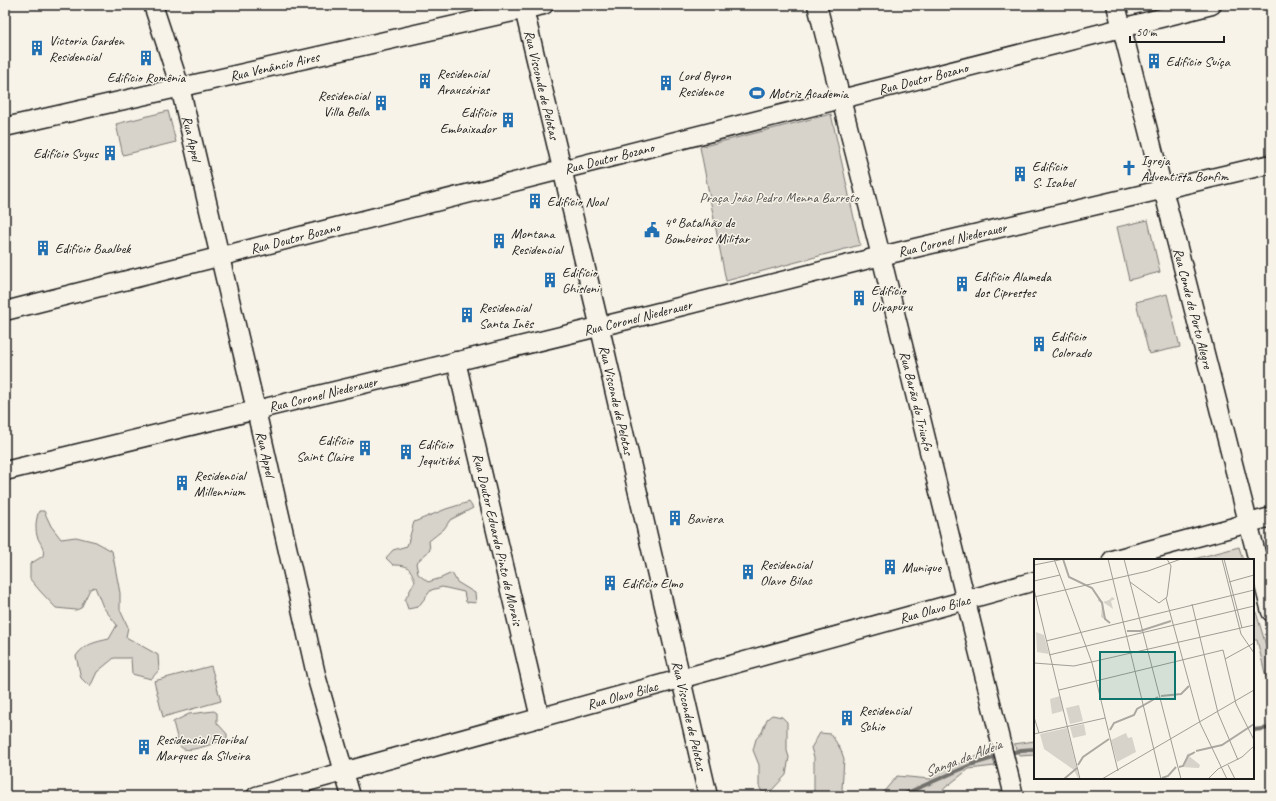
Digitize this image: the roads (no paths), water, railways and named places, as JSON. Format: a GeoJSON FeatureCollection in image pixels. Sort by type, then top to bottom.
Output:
{"type":"FeatureCollection","features":[{"type":"Feature","properties":{"kind":"street","name":"Rua Appel"},"geometry":{"type":"LineString","coordinates":[[153,5],[180,87],[256,410],[317,679],[351,796]]}},
{"type":"Feature","properties":{"kind":"street","name":"Rua Venâncio Aires"},"geometry":{"type":"LineString","coordinates":[[5,128],[524,7],[544,5]]}},
{"type":"Feature","properties":{"kind":"street","name":"Rua Barão do Triunfo"},"geometry":{"type":"LineString","coordinates":[[816,5],[881,256],[1014,796]]}},
{"type":"Feature","properties":{"kind":"street","name":"Rua Conde de Porto Alegre"},"geometry":{"type":"LineString","coordinates":[[1116,5],[1271,612]]}},
{"type":"Feature","properties":{"kind":"street","name":"Rua Doutor Bozano"},"geometry":{"type":"LineString","coordinates":[[5,311],[1212,5]]}},
{"type":"Feature","properties":{"kind":"street","name":"Rua Visconde de Pelotas"},"geometry":{"type":"LineString","coordinates":[[524,7],[682,678],[708,796]]}},
{"type":"Feature","properties":{"kind":"street","name":"Rua Coronel Niederauer"},"geometry":{"type":"LineString","coordinates":[[5,471],[881,256],[1271,164]]}},
{"type":"Feature","properties":{"kind":"street","name":"Rua Doutor Eduardo Pinto de Morais"},"geometry":{"type":"LineString","coordinates":[[456,361],[540,718]]}},
{"type":"Feature","properties":{"kind":"street"},"geometry":{"type":"LineString","coordinates":[[1116,559],[1271,517]]}},
{"type":"Feature","properties":{"kind":"street","name":"Rua Olavo Bilac"},"geometry":{"type":"LineString","coordinates":[[256,796],[1034,581]]}},
{"type":"Feature","properties":{"kind":"waterway","name":"Sanga da Aldeia"},"geometry":{"type":"LineString","coordinates":[[1254,730],[1271,728]]}},
{"type":"Feature","properties":{"kind":"waterway","name":"Sanga da Aldeia"},"geometry":{"type":"LineString","coordinates":[[1008,754],[1021,750],[1034,749]]}},
{"type":"Feature","properties":{"kind":"waterway","name":"Sanga da Aldeia"},"geometry":{"type":"LineString","coordinates":[[900,796],[973,764],[1000,756]]}},
{"type":"Feature","properties":{"kind":"place","name":"Victoria Garden Residencial"},"geometry":{"type":"Point","coordinates":[37,48]}},
{"type":"Feature","properties":{"kind":"place","name":"Edifício Romênia"},"geometry":{"type":"Point","coordinates":[146,58]}},
{"type":"Feature","properties":{"kind":"place","name":"Edifício Suíça"},"geometry":{"type":"Point","coordinates":[1154,61]}},
{"type":"Feature","properties":{"kind":"place","name":"Residencial Araucárias"},"geometry":{"type":"Point","coordinates":[425,81]}},
{"type":"Feature","properties":{"kind":"place","name":"Lord Byron Residence"},"geometry":{"type":"Point","coordinates":[666,83]}},
{"type":"Feature","properties":{"kind":"place","name":"Motriz Academia"},"geometry":{"type":"Point","coordinates":[757,93]}},
{"type":"Feature","properties":{"kind":"place","name":"Residencial Villa Bella"},"geometry":{"type":"Point","coordinates":[381,103]}},
{"type":"Feature","properties":{"kind":"place","name":"Edifício Embaixador"},"geometry":{"type":"Point","coordinates":[508,120]}},
{"type":"Feature","properties":{"kind":"place","name":"Edifício Suyus"},"geometry":{"type":"Point","coordinates":[110,153]}},
{"type":"Feature","properties":{"kind":"place","name":"Igreja Adventista Bonfim"},"geometry":{"type":"Point","coordinates":[1129,168]}},
{"type":"Feature","properties":{"kind":"place","name":"Edifício S. Isabel"},"geometry":{"type":"Point","coordinates":[1020,174]}},
{"type":"Feature","properties":{"kind":"place","name":"Edifício Noal"},"geometry":{"type":"Point","coordinates":[535,201]}},
{"type":"Feature","properties":{"kind":"place","name":"4º Batalhão de Bombeiros Militar"},"geometry":{"type":"Point","coordinates":[652,230]}},
{"type":"Feature","properties":{"kind":"place","name":"Montana Residencial"},"geometry":{"type":"Point","coordinates":[499,241]}},
{"type":"Feature","properties":{"kind":"place","name":"Edifício Baalbek"},"geometry":{"type":"Point","coordinates":[43,248]}},
{"type":"Feature","properties":{"kind":"place","name":"Edifício Ghisleni"},"geometry":{"type":"Point","coordinates":[550,280]}},
{"type":"Feature","properties":{"kind":"place","name":"Edifício Alameda dos Ciprestes"},"geometry":{"type":"Point","coordinates":[962,284]}},
{"type":"Feature","properties":{"kind":"place","name":"Edifício Uirapuru"},"geometry":{"type":"Point","coordinates":[859,298]}},
{"type":"Feature","properties":{"kind":"place","name":"Residencial Santa Inês"},"geometry":{"type":"Point","coordinates":[467,315]}},
{"type":"Feature","properties":{"kind":"place","name":"Edifício Colorado"},"geometry":{"type":"Point","coordinates":[1039,344]}},
{"type":"Feature","properties":{"kind":"place","name":"Edifício Saint Claire"},"geometry":{"type":"Point","coordinates":[365,448]}},
{"type":"Feature","properties":{"kind":"place","name":"Edifício Jequitibá"},"geometry":{"type":"Point","coordinates":[406,452]}},
{"type":"Feature","properties":{"kind":"place","name":"Residencial Millennium"},"geometry":{"type":"Point","coordinates":[182,483]}},
{"type":"Feature","properties":{"kind":"place","name":"Baviera"},"geometry":{"type":"Point","coordinates":[675,518]}},
{"type":"Feature","properties":{"kind":"place","name":"Munique"},"geometry":{"type":"Point","coordinates":[890,567]}},
{"type":"Feature","properties":{"kind":"place","name":"Residencial Olavo Bilac"},"geometry":{"type":"Point","coordinates":[748,572]}},
{"type":"Feature","properties":{"kind":"place","name":"Edifício Elmo"},"geometry":{"type":"Point","coordinates":[610,583]}},
{"type":"Feature","properties":{"kind":"place","name":"Residencial Schio"},"geometry":{"type":"Point","coordinates":[847,718]}},
{"type":"Feature","properties":{"kind":"place","name":"Residencial Floribal Marques da Silveira"},"geometry":{"type":"Point","coordinates":[144,747]}},
{"type":"Feature","properties":{"kind":"park label","name":"Praça João Pedro Menna Barreto"},"geometry":{"type":"Point","coordinates":[779,197]}}]}
